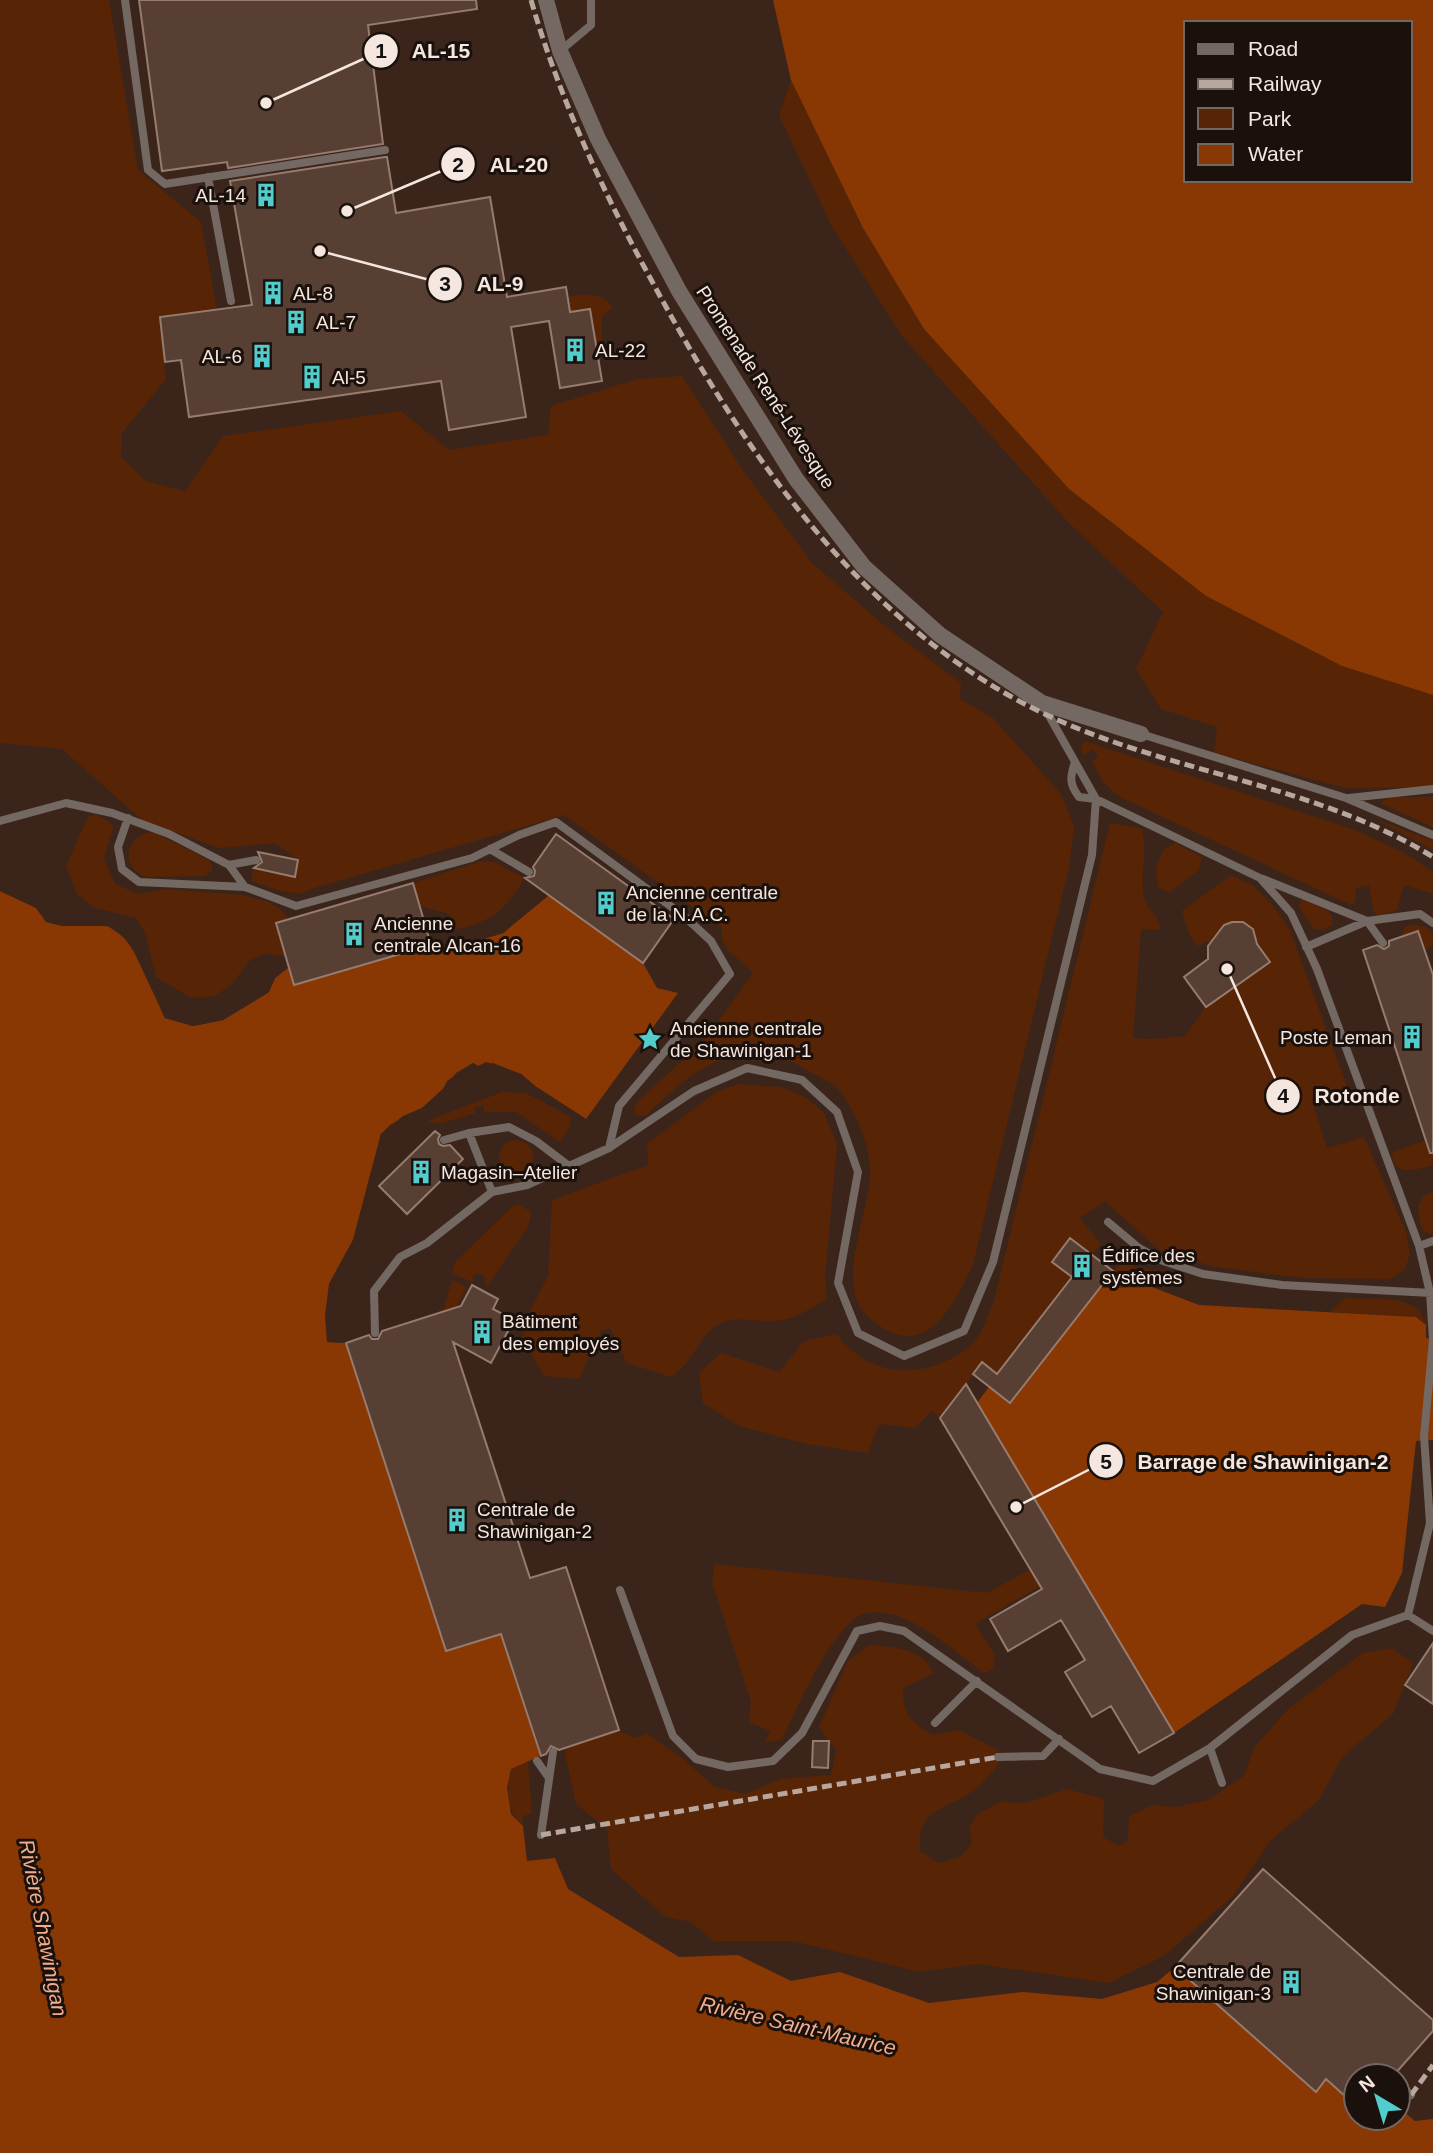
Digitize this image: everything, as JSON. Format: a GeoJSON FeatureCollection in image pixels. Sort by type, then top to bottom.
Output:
{"type":"FeatureCollection","features":[{"type":"Feature","properties":{"kind":"street","name":"Promenade René-Lévesque"},"geometry":{"type":"LineString","coordinates":[[546,0],[560,51],[598,139],[680,291],[796,479],[864,567],[940,635],[1042,703],[1141,734]]}},
{"type":"Feature","properties":{"kind":"lane"},"geometry":{"type":"LineString","coordinates":[[125,0],[148,170],[165,184],[385,150]]}},
{"type":"Feature","properties":{"kind":"lane"},"geometry":{"type":"LineString","coordinates":[[560,51],[591,25],[591,0]]}},
{"type":"Feature","properties":{"kind":"lane"},"geometry":{"type":"LineString","coordinates":[[208,177],[231,301]]}},
{"type":"Feature","properties":{"kind":"lane"},"geometry":{"type":"LineString","coordinates":[[375,1333],[374,1291],[400,1257],[427,1243],[492,1192],[527,1185],[610,1149],[694,1091],[747,1068],[802,1080],[837,1112],[858,1172],[838,1283],[859,1333],[904,1356],[964,1331],[993,1262],[1092,855],[1096,799],[1042,703]]}},
{"type":"Feature","properties":{"kind":"lane"},"geometry":{"type":"LineString","coordinates":[[1141,734],[1346,798],[1433,835]]}},
{"type":"Feature","properties":{"kind":"lane"},"geometry":{"type":"LineString","coordinates":[[1075,762],[1070,778],[1072,788],[1079,797],[1096,799],[1260,878],[1367,922],[1383,943]]}},
{"type":"Feature","properties":{"kind":"lane"},"geometry":{"type":"LineString","coordinates":[[1346,798],[1433,789]]}},
{"type":"Feature","properties":{"kind":"lane"},"geometry":{"type":"LineString","coordinates":[[0,821],[66,803],[128,818],[169,834],[229,865],[245,887]]}},
{"type":"Feature","properties":{"kind":"lane"},"geometry":{"type":"LineString","coordinates":[[128,818],[118,847],[122,869],[139,883],[245,887],[296,906],[472,858],[519,835],[556,822],[622,876],[684,915],[711,941],[730,974],[619,1106],[610,1149]]}},
{"type":"Feature","properties":{"kind":"lane"},"geometry":{"type":"LineString","coordinates":[[489,849],[529,872]]}},
{"type":"Feature","properties":{"kind":"lane"},"geometry":{"type":"LineString","coordinates":[[229,865],[252,862]]}},
{"type":"Feature","properties":{"kind":"lane"},"geometry":{"type":"LineString","coordinates":[[1260,878],[1291,913],[1317,969],[1419,1246],[1431,1293],[1433,1340],[1424,1436],[1430,1523],[1408,1615]]}},
{"type":"Feature","properties":{"kind":"lane"},"geometry":{"type":"LineString","coordinates":[[1306,947],[1367,922],[1420,914],[1433,923]]}},
{"type":"Feature","properties":{"kind":"lane"},"geometry":{"type":"LineString","coordinates":[[444,1140],[509,1127],[536,1142],[569,1166]]}},
{"type":"Feature","properties":{"kind":"lane"},"geometry":{"type":"LineString","coordinates":[[469,1133],[492,1192]]}},
{"type":"Feature","properties":{"kind":"lane"},"geometry":{"type":"LineString","coordinates":[[1108,1222],[1139,1248],[1163,1261],[1203,1274],[1282,1285],[1431,1293]]}},
{"type":"Feature","properties":{"kind":"lane"},"geometry":{"type":"LineString","coordinates":[[1419,1246],[1433,1241]]}},
{"type":"Feature","properties":{"kind":"lane"},"geometry":{"type":"LineString","coordinates":[[620,1590],[673,1736],[696,1759],[728,1767],[773,1761],[802,1732],[857,1631],[880,1626],[904,1631],[1100,1769],[1153,1781],[1210,1748],[1352,1635],[1408,1615]]}},
{"type":"Feature","properties":{"kind":"lane"},"geometry":{"type":"LineString","coordinates":[[1408,1615],[1433,1631]]}},
{"type":"Feature","properties":{"kind":"lane"},"geometry":{"type":"LineString","coordinates":[[935,1723],[977,1681]]}},
{"type":"Feature","properties":{"kind":"lane"},"geometry":{"type":"LineString","coordinates":[[998,1758],[1043,1756],[1059,1739]]}},
{"type":"Feature","properties":{"kind":"lane"},"geometry":{"type":"LineString","coordinates":[[1210,1748],[1222,1783]]}},
{"type":"Feature","properties":{"kind":"lane"},"geometry":{"type":"LineString","coordinates":[[541,1835],[552,1752]]}},
{"type":"Feature","properties":{"kind":"lane"},"geometry":{"type":"LineString","coordinates":[[537,1761],[549,1778]]}},
{"type":"Feature","properties":{"kind":"green space"},"geometry":{"type":"Polygon","coordinates":[[[0,0],[109,0],[138,170],[201,222],[217,310],[160,318],[166,379],[122,433],[121,457],[146,481],[185,491],[223,436],[401,411],[449,450],[548,435],[551,406],[637,379],[682,376],[742,469],[813,564],[885,626],[961,683],[960,699],[993,718],[1061,794],[1074,826],[1069,867],[973,1264],[949,1308],[939,1321],[926,1331],[913,1336],[897,1335],[873,1321],[856,1298],[853,1267],[869,1187],[869,1162],[865,1140],[856,1118],[845,1098],[833,1085],[783,1058],[753,1053],[715,1062],[682,1082],[645,1116],[636,1115],[634,1108],[640,1099],[704,1041],[753,973],[727,949],[722,928],[564,815],[311,889],[302,894],[280,891],[251,881],[254,868],[295,876],[298,860],[275,843],[219,848],[142,820],[62,749],[0,743],[0,0]]]}},
{"type":"Feature","properties":{"kind":"green space"},"geometry":{"type":"Polygon","coordinates":[[[791,80],[863,228],[924,329],[1069,489],[1206,596],[1342,666],[1433,695],[1433,787],[1346,788],[1214,753],[1217,727],[1161,709],[1136,669],[1163,612],[1067,521],[902,336],[831,225],[779,115],[791,80]]]}},
{"type":"Feature","properties":{"kind":"green space"},"geometry":{"type":"Polygon","coordinates":[[[583,294],[603,297],[613,307],[602,317],[602,343],[596,348],[590,309],[570,312],[568,297],[583,294]]]}},
{"type":"Feature","properties":{"kind":"green space"},"geometry":{"type":"Polygon","coordinates":[[[1084,741],[1355,830],[1403,852],[1433,872],[1433,894],[1404,885],[1397,910],[1379,916],[1374,912],[1369,885],[1356,888],[1355,902],[1351,905],[1122,798],[1108,787],[1098,773],[1093,761],[1098,757],[1093,749],[1084,755],[1081,749],[1084,741]]]}},
{"type":"Feature","properties":{"kind":"green space"},"geometry":{"type":"Polygon","coordinates":[[[1391,797],[1433,797],[1433,827],[1380,803],[1391,797]]]}},
{"type":"Feature","properties":{"kind":"green space"},"geometry":{"type":"Polygon","coordinates":[[[95,814],[109,821],[113,828],[104,859],[115,884],[139,894],[167,889],[242,895],[266,901],[279,908],[289,919],[286,956],[265,954],[251,959],[232,984],[215,996],[191,998],[156,977],[145,933],[136,918],[95,908],[77,894],[66,866],[88,817],[95,814]]]}},
{"type":"Feature","properties":{"kind":"green space"},"geometry":{"type":"Polygon","coordinates":[[[1373,818],[1433,841],[1433,850],[1373,818]]]}},
{"type":"Feature","properties":{"kind":"green space"},"geometry":{"type":"Polygon","coordinates":[[[1110,823],[1140,828],[1144,843],[1143,892],[1160,925],[1160,930],[1141,929],[1133,1038],[1185,1036],[1206,1007],[1270,962],[1260,949],[1253,929],[1241,926],[1225,926],[1218,934],[1217,942],[1197,946],[1189,934],[1182,911],[1231,875],[1252,885],[1271,903],[1290,930],[1348,1089],[1312,1100],[1327,1148],[1364,1137],[1406,1232],[1410,1254],[1405,1269],[1391,1279],[1303,1278],[1215,1267],[1159,1250],[1105,1201],[1080,1218],[1101,1244],[1092,1255],[1069,1239],[1052,1262],[1072,1277],[997,1374],[982,1363],[940,1418],[932,1411],[915,1428],[879,1424],[868,1453],[807,1444],[739,1426],[703,1403],[699,1373],[721,1353],[779,1372],[804,1341],[836,1334],[852,1351],[869,1362],[899,1370],[915,1370],[946,1361],[976,1339],[993,1305],[1110,823]]]}},
{"type":"Feature","properties":{"kind":"green space"},"geometry":{"type":"Polygon","coordinates":[[[150,832],[209,860],[212,871],[205,876],[146,877],[138,873],[132,867],[128,853],[135,840],[150,832]]]}},
{"type":"Feature","properties":{"kind":"green space"},"geometry":{"type":"Polygon","coordinates":[[[1175,843],[1202,857],[1198,871],[1169,893],[1158,887],[1156,869],[1162,851],[1175,843]]]}},
{"type":"Feature","properties":{"kind":"green space"},"geometry":{"type":"Polygon","coordinates":[[[481,861],[494,862],[525,878],[497,913],[455,930],[449,914],[420,906],[413,883],[481,861]]]}},
{"type":"Feature","properties":{"kind":"green space"},"geometry":{"type":"Polygon","coordinates":[[[1302,899],[1328,911],[1332,917],[1332,925],[1324,930],[1314,929],[1299,907],[1302,899]]]}},
{"type":"Feature","properties":{"kind":"green space"},"geometry":{"type":"Polygon","coordinates":[[[1414,924],[1427,928],[1433,934],[1433,945],[1425,950],[1418,932],[1402,937],[1404,927],[1414,924]]]}},
{"type":"Feature","properties":{"kind":"green space"},"geometry":{"type":"Polygon","coordinates":[[[739,1084],[781,1087],[807,1098],[824,1113],[837,1144],[825,1279],[827,1299],[784,1320],[739,1319],[718,1325],[705,1337],[684,1366],[671,1377],[627,1363],[610,1328],[601,1331],[579,1379],[544,1376],[522,1339],[528,1315],[548,1276],[552,1200],[648,1165],[647,1144],[718,1091],[739,1084]]]}},
{"type":"Feature","properties":{"kind":"green space"},"geometry":{"type":"Polygon","coordinates":[[[502,1092],[526,1093],[571,1117],[570,1127],[560,1142],[516,1112],[485,1112],[483,1105],[474,1108],[476,1113],[439,1124],[427,1121],[502,1092]]]}},
{"type":"Feature","properties":{"kind":"green space"},"geometry":{"type":"Polygon","coordinates":[[[1433,1138],[1433,1165],[1406,1170],[1397,1166],[1392,1152],[1433,1138]]]}},
{"type":"Feature","properties":{"kind":"green space"},"geometry":{"type":"Polygon","coordinates":[[[516,1140],[528,1145],[533,1157],[528,1169],[516,1174],[504,1169],[499,1157],[504,1145],[516,1140]]]}},
{"type":"Feature","properties":{"kind":"green space"},"geometry":{"type":"Polygon","coordinates":[[[1433,1191],[1433,1233],[1430,1234],[1423,1231],[1419,1207],[1423,1198],[1433,1191]]]}},
{"type":"Feature","properties":{"kind":"green space"},"geometry":{"type":"Polygon","coordinates":[[[518,1204],[530,1211],[528,1227],[486,1288],[481,1274],[473,1276],[473,1282],[452,1274],[455,1262],[518,1204]]]}},
{"type":"Feature","properties":{"kind":"green space"},"geometry":{"type":"Polygon","coordinates":[[[1128,1262],[1135,1267],[1158,1271],[1152,1287],[1100,1288],[1120,1263],[1128,1262]]]}},
{"type":"Feature","properties":{"kind":"green space"},"geometry":{"type":"Polygon","coordinates":[[[452,1280],[467,1287],[453,1313],[460,1344],[454,1346],[443,1311],[452,1280]]]}},
{"type":"Feature","properties":{"kind":"green space"},"geometry":{"type":"Polygon","coordinates":[[[1345,1298],[1404,1302],[1422,1314],[1426,1325],[1416,1317],[1330,1312],[1345,1298]]]}},
{"type":"Feature","properties":{"kind":"green space"},"geometry":{"type":"Polygon","coordinates":[[[715,1564],[987,1593],[1030,1569],[1040,1586],[975,1624],[995,1655],[993,1668],[988,1672],[982,1672],[938,1638],[902,1617],[879,1612],[859,1616],[847,1626],[825,1654],[782,1739],[765,1743],[770,1731],[749,1722],[751,1702],[712,1582],[715,1564]]]}},
{"type":"Feature","properties":{"kind":"green space"},"geometry":{"type":"Polygon","coordinates":[[[869,1645],[906,1650],[922,1658],[934,1673],[903,1688],[907,1712],[919,1725],[932,1735],[959,1730],[998,1750],[999,1764],[980,1785],[963,1798],[935,1812],[923,1826],[920,1851],[939,1863],[960,1857],[972,1844],[969,1827],[979,1813],[1000,1802],[1026,1803],[1067,1789],[1104,1799],[1103,1837],[1119,1846],[1128,1840],[1129,1817],[1151,1805],[1176,1807],[1208,1800],[1244,1776],[1254,1748],[1287,1710],[1363,1653],[1392,1648],[1413,1663],[1393,1714],[1343,1756],[1318,1801],[1270,1841],[1233,1896],[1164,1956],[1109,1983],[977,1964],[920,1972],[793,1941],[714,1941],[691,1922],[666,1917],[611,1869],[607,1829],[576,1804],[564,1748],[618,1730],[633,1738],[648,1734],[683,1759],[715,1787],[745,1794],[780,1779],[831,1775],[836,1750],[819,1727],[848,1661],[869,1645]]]}},
{"type":"Feature","properties":{"kind":"green space"},"geometry":{"type":"Polygon","coordinates":[[[528,1761],[532,1814],[522,1816],[523,1826],[510,1806],[509,1786],[511,1769],[528,1761]]]}},
{"type":"Feature","properties":{"kind":"water"},"geometry":{"type":"Polygon","coordinates":[[[773,0],[1433,0],[1433,695],[1342,666],[1206,596],[1069,489],[924,329],[863,228],[791,80],[773,0]]]}},
{"type":"Feature","properties":{"kind":"water"},"geometry":{"type":"Polygon","coordinates":[[[0,891],[37,908],[46,922],[105,926],[115,930],[125,939],[141,965],[165,1018],[193,1026],[223,1020],[269,992],[275,978],[289,967],[431,945],[444,951],[503,933],[549,895],[643,963],[657,988],[678,993],[586,1119],[521,1074],[493,1063],[478,1066],[473,1063],[447,1081],[443,1089],[422,1108],[403,1116],[381,1134],[353,1240],[329,1284],[327,1342],[346,1343],[446,1651],[501,1634],[540,1756],[511,1769],[507,1788],[511,1814],[523,1826],[527,1861],[555,1858],[568,1889],[679,1957],[738,1955],[791,1981],[840,1972],[929,2003],[1023,1992],[1102,1999],[1157,1982],[1175,1967],[1315,2091],[1326,2079],[1342,2093],[1342,2132],[1412,2132],[1412,2119],[1415,2121],[1433,2119],[1433,2153],[0,2153],[0,891]]]}},
{"type":"Feature","properties":{"kind":"water"},"geometry":{"type":"Polygon","coordinates":[[[1152,1287],[1199,1305],[1416,1317],[1426,1325],[1426,1338],[1433,1339],[1433,1440],[1416,1441],[1402,1573],[1385,1607],[1362,1604],[1174,1733],[977,1403],[989,1387],[1011,1403],[1100,1288],[1152,1287]]]}},
{"type":"Feature","properties":{"kind":"pier"},"geometry":{"type":"Polygon","coordinates":[[[0,887],[39,905],[48,919],[62,923],[108,922],[132,939],[168,1015],[193,1022],[221,1017],[266,989],[273,976],[288,964],[289,967],[275,978],[269,992],[223,1020],[193,1026],[165,1018],[129,941],[108,926],[62,926],[46,922],[36,908],[0,891],[0,887]]]}},
{"type":"Feature","properties":{"kind":"pier"},"geometry":{"type":"Polygon","coordinates":[[[546,893],[549,895],[503,933],[444,951],[431,945],[431,942],[444,948],[502,930],[546,893]]]}},
{"type":"Feature","properties":{"kind":"pier"},"geometry":{"type":"Polygon","coordinates":[[[486,1062],[521,1074],[586,1119],[577,1118],[519,1077],[486,1066],[479,1069],[473,1067],[458,1076],[424,1111],[392,1128],[384,1136],[356,1241],[333,1285],[328,1316],[331,1339],[345,1339],[346,1343],[327,1342],[325,1316],[329,1284],[353,1240],[381,1134],[390,1125],[422,1108],[456,1073],[473,1063],[478,1066],[486,1062]]]}},
{"type":"Feature","properties":{"kind":"building"},"geometry":{"type":"Polygon","coordinates":[[[139,0],[476,0],[477,9],[368,25],[383,144],[228,168],[227,162],[162,171],[139,0]]]}},
{"type":"Feature","properties":{"kind":"building"},"geometry":{"type":"Polygon","coordinates":[[[387,157],[396,213],[490,197],[507,297],[566,287],[570,312],[590,309],[602,381],[560,388],[549,321],[511,327],[526,417],[449,430],[441,381],[189,417],[181,360],[165,362],[160,317],[252,305],[230,181],[387,157]]]}},
{"type":"Feature","properties":{"kind":"building","name":"Ancienne centrale de la N.A.C."},"geometry":{"type":"Polygon","coordinates":[[[556,834],[674,919],[643,963],[525,878],[534,876],[533,867],[556,834]]]}},
{"type":"Feature","properties":{"kind":"building"},"geometry":{"type":"Polygon","coordinates":[[[258,852],[298,860],[295,877],[254,868],[262,862],[258,852]]]}},
{"type":"Feature","properties":{"kind":"building","name":"Ancienne centrale Alcan-16"},"geometry":{"type":"Polygon","coordinates":[[[413,883],[431,945],[294,985],[276,923],[413,883]]]}},
{"type":"Feature","properties":{"kind":"building"},"geometry":{"type":"Polygon","coordinates":[[[1243,922],[1253,929],[1257,944],[1270,962],[1206,1007],[1184,977],[1208,959],[1208,946],[1224,925],[1243,922]]]}},
{"type":"Feature","properties":{"kind":"building","name":"Poste Leman"},"geometry":{"type":"Polygon","coordinates":[[[1418,931],[1433,975],[1433,1153],[1430,1153],[1363,950],[1377,945],[1384,949],[1389,946],[1389,941],[1418,931]]]}},
{"type":"Feature","properties":{"kind":"building","name":"Magasin–Atelier"},"geometry":{"type":"Polygon","coordinates":[[[435,1131],[440,1135],[439,1144],[450,1145],[463,1159],[407,1214],[379,1186],[435,1131]]]}},
{"type":"Feature","properties":{"kind":"building"},"geometry":{"type":"Polygon","coordinates":[[[1070,1238],[1113,1271],[1010,1403],[973,1374],[982,1362],[997,1374],[1072,1277],[1052,1262],[1070,1238]]]}},
{"type":"Feature","properties":{"kind":"building","name":"Centrale de Shawinigan-2"},"geometry":{"type":"Polygon","coordinates":[[[472,1285],[498,1299],[493,1309],[514,1320],[491,1363],[453,1342],[530,1578],[566,1567],[619,1730],[559,1750],[551,1746],[546,1754],[541,1756],[501,1634],[446,1651],[346,1343],[369,1335],[372,1339],[378,1339],[382,1331],[461,1306],[472,1285]]]}},
{"type":"Feature","properties":{"kind":"building"},"geometry":{"type":"Polygon","coordinates":[[[966,1384],[1174,1733],[1139,1753],[1111,1706],[1092,1717],[1065,1672],[1085,1660],[1061,1620],[1008,1651],[990,1619],[1042,1589],[940,1418],[966,1384]]]}},
{"type":"Feature","properties":{"kind":"building"},"geometry":{"type":"Polygon","coordinates":[[[1433,1643],[1433,1704],[1405,1685],[1433,1643]]]}},
{"type":"Feature","properties":{"kind":"building"},"geometry":{"type":"Polygon","coordinates":[[[813,1741],[829,1741],[828,1768],[812,1767],[813,1741]]]}},
{"type":"Feature","properties":{"kind":"building","name":"Centrale de Shawinigan-3"},"geometry":{"type":"Polygon","coordinates":[[[1263,1869],[1433,2020],[1433,2031],[1405,2062],[1342,2062],[1342,2093],[1326,2079],[1316,2092],[1175,1967],[1263,1869]]]}},
{"type":"Feature","properties":{"kind":"railway"},"geometry":{"type":"LineString","coordinates":[[531,0],[555,74],[585,146],[636,251],[690,349],[729,413],[772,475],[818,533],[868,588],[923,637],[983,680],[1049,716],[1096,736],[1341,812],[1388,832],[1433,857]]}},
{"type":"Feature","properties":{"kind":"railway"},"geometry":{"type":"LineString","coordinates":[[541,1835],[998,1757]]}},
{"type":"Feature","properties":{"kind":"railway"},"geometry":{"type":"LineString","coordinates":[[1412,2094],[1433,2065]]}},
{"type":"Feature","properties":{"kind":"place","name":"AL-15"},"geometry":{"type":"Point","coordinates":[266,103]}},
{"type":"Feature","properties":{"kind":"place","name":"AL-14"},"geometry":{"type":"Point","coordinates":[266,195]}},
{"type":"Feature","properties":{"kind":"place","name":"AL-20"},"geometry":{"type":"Point","coordinates":[347,211]}},
{"type":"Feature","properties":{"kind":"place","name":"AL-9"},"geometry":{"type":"Point","coordinates":[320,251]}},
{"type":"Feature","properties":{"kind":"place","name":"AL-8"},"geometry":{"type":"Point","coordinates":[273,293]}},
{"type":"Feature","properties":{"kind":"place","name":"AL-7"},"geometry":{"type":"Point","coordinates":[296,322]}},
{"type":"Feature","properties":{"kind":"place","name":"AL-22"},"geometry":{"type":"Point","coordinates":[575,350]}},
{"type":"Feature","properties":{"kind":"place","name":"AL-6"},"geometry":{"type":"Point","coordinates":[262,356]}},
{"type":"Feature","properties":{"kind":"place","name":"Al-5"},"geometry":{"type":"Point","coordinates":[312,377]}},
{"type":"Feature","properties":{"kind":"place","name":"Ancienne centrale de la N.A.C."},"geometry":{"type":"Point","coordinates":[606,903]}},
{"type":"Feature","properties":{"kind":"place","name":"Ancienne centrale Alcan-16"},"geometry":{"type":"Point","coordinates":[354,934]}},
{"type":"Feature","properties":{"kind":"place","name":"Rotonde"},"geometry":{"type":"Point","coordinates":[1227,969]}},
{"type":"Feature","properties":{"kind":"place","name":"Poste Leman"},"geometry":{"type":"Point","coordinates":[1412,1037]}},
{"type":"Feature","properties":{"kind":"place","name":"Ancienne centrale de Shawinigan-1"},"geometry":{"type":"Point","coordinates":[650,1039]}},
{"type":"Feature","properties":{"kind":"place","name":"Magasin–Atelier"},"geometry":{"type":"Point","coordinates":[421,1172]}},
{"type":"Feature","properties":{"kind":"place","name":"Édifice des systèmes"},"geometry":{"type":"Point","coordinates":[1082,1266]}},
{"type":"Feature","properties":{"kind":"place","name":"Bâtiment des employés"},"geometry":{"type":"Point","coordinates":[482,1332]}},
{"type":"Feature","properties":{"kind":"place","name":"Barrage de Shawinigan-2"},"geometry":{"type":"Point","coordinates":[1016,1507]}},
{"type":"Feature","properties":{"kind":"place","name":"Centrale de Shawinigan-2"},"geometry":{"type":"Point","coordinates":[457,1520]}},
{"type":"Feature","properties":{"kind":"place","name":"Centrale de Shawinigan-3"},"geometry":{"type":"Point","coordinates":[1291,1982]}},
{"type":"Feature","properties":{"kind":"water label","name":"Rivière Shawinigan"},"geometry":{"type":"Point","coordinates":[43,1928]}},
{"type":"Feature","properties":{"kind":"water label","name":"Rivière Saint-Maurice"},"geometry":{"type":"Point","coordinates":[798,2026]}}]}
